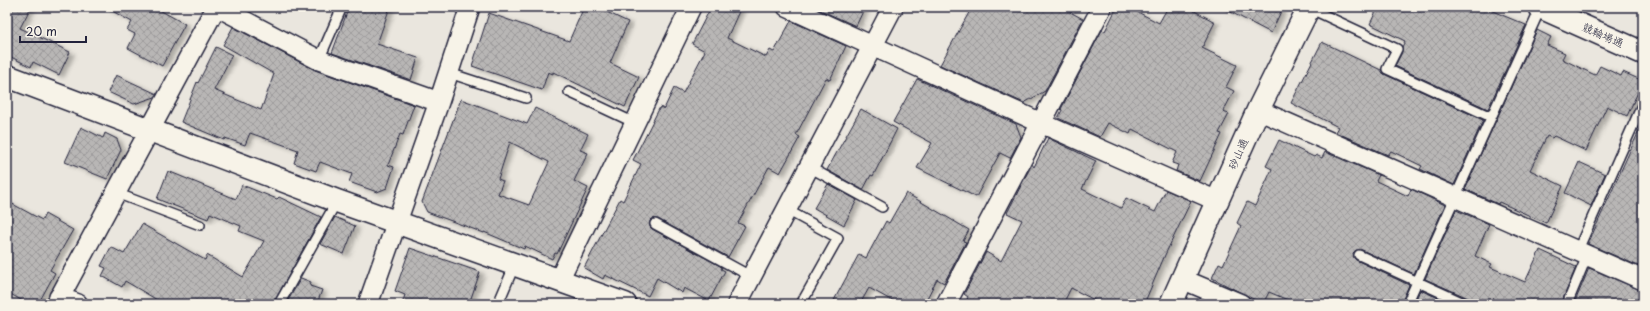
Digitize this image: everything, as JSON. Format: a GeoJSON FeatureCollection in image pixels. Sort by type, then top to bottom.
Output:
{"type":"FeatureCollection","features":[{"type":"Feature","properties":{"kind":"street"},"geometry":{"type":"LineString","coordinates":[[78,304],[58,300],[217,7],[319,60],[439,102]]}},
{"type":"Feature","properties":{"kind":"street"},"geometry":{"type":"LineString","coordinates":[[368,304],[398,222],[470,7]]}},
{"type":"Feature","properties":{"kind":"street"},"geometry":{"type":"LineString","coordinates":[[559,280],[691,7]]}},
{"type":"Feature","properties":{"kind":"street"},"geometry":{"type":"LineString","coordinates":[[787,7],[1041,123],[1217,201]]}},
{"type":"Feature","properties":{"kind":"street"},"geometry":{"type":"LineString","coordinates":[[737,304],[893,7]]}},
{"type":"Feature","properties":{"kind":"street"},"geometry":{"type":"LineString","coordinates":[[946,304],[1102,7]]}},
{"type":"Feature","properties":{"kind":"street","name":"砂山通"},"geometry":{"type":"LineString","coordinates":[[1171,304],[1258,110],[1309,8]]}},
{"type":"Feature","properties":{"kind":"street","name":"競輪場通"},"geometry":{"type":"LineString","coordinates":[[1549,9],[1643,53]]}},
{"type":"Feature","properties":{"kind":"street"},"geometry":{"type":"LineString","coordinates":[[7,76],[337,200],[625,304]]}},
{"type":"Feature","properties":{"kind":"street"},"geometry":{"type":"LineString","coordinates":[[1258,110],[1643,280]]}},
{"type":"Feature","properties":{"kind":"street"},"geometry":{"type":"LineString","coordinates":[[1182,279],[1241,304]]}},
{"type":"Feature","properties":{"kind":"lane"},"geometry":{"type":"LineString","coordinates":[[319,60],[342,7]]}},
{"type":"Feature","properties":{"kind":"lane"},"geometry":{"type":"LineString","coordinates":[[1309,8],[1397,49],[1386,70],[1491,118]]}},
{"type":"Feature","properties":{"kind":"lane"},"geometry":{"type":"LineString","coordinates":[[1407,304],[1491,118],[1549,9]]}},
{"type":"Feature","properties":{"kind":"lane"},"geometry":{"type":"LineString","coordinates":[[449,73],[526,98]]}},
{"type":"Feature","properties":{"kind":"lane"},"geometry":{"type":"LineString","coordinates":[[569,92],[635,123]]}},
{"type":"Feature","properties":{"kind":"lane"},"geometry":{"type":"LineString","coordinates":[[1567,304],[1582,254],[1643,103]]}},
{"type":"Feature","properties":{"kind":"lane"},"geometry":{"type":"LineString","coordinates":[[809,167],[882,206]]}},
{"type":"Feature","properties":{"kind":"lane"},"geometry":{"type":"LineString","coordinates":[[116,193],[200,225]]}},
{"type":"Feature","properties":{"kind":"lane"},"geometry":{"type":"LineString","coordinates":[[279,304],[337,200]]}},
{"type":"Feature","properties":{"kind":"lane"},"geometry":{"type":"LineString","coordinates":[[787,210],[838,238],[802,304]]}},
{"type":"Feature","properties":{"kind":"lane"},"geometry":{"type":"LineString","coordinates":[[655,224],[752,277]]}},
{"type":"Feature","properties":{"kind":"lane"},"geometry":{"type":"LineString","coordinates":[[1360,255],[1466,304]]}},
{"type":"Feature","properties":{"kind":"lane"},"geometry":{"type":"LineString","coordinates":[[498,304],[515,264]]}},
{"type":"Feature","properties":{"kind":"building"},"geometry":{"type":"Polygon","coordinates":[[[7,7],[31,7],[20,28],[70,52],[59,75],[33,62],[31,67],[7,55],[7,7]]]}},
{"type":"Feature","properties":{"kind":"building"},"geometry":{"type":"Polygon","coordinates":[[[105,7],[154,7],[185,24],[162,66],[128,48],[135,34],[127,30],[132,22],[105,7]]]}},
{"type":"Feature","properties":{"kind":"building"},"geometry":{"type":"Polygon","coordinates":[[[349,7],[390,7],[377,44],[418,58],[411,80],[332,53],[349,7]]]}},
{"type":"Feature","properties":{"kind":"building"},"geometry":{"type":"Polygon","coordinates":[[[584,7],[596,7],[628,22],[610,63],[639,77],[625,107],[553,72],[553,74],[548,72],[542,90],[472,66],[489,13],[569,41],[584,7]]]}},
{"type":"Feature","properties":{"kind":"building"},"geometry":{"type":"Polygon","coordinates":[[[711,7],[741,7],[727,38],[766,57],[770,50],[774,52],[791,21],[846,46],[830,80],[826,78],[796,135],[800,137],[780,173],[769,167],[738,223],[745,226],[728,257],[658,219],[652,219],[650,221],[650,227],[652,229],[722,267],[721,269],[725,271],[709,301],[684,288],[682,293],[657,278],[648,296],[605,275],[603,279],[584,268],[620,199],[623,201],[641,164],[633,160],[660,107],[664,109],[674,88],[683,93],[705,51],[692,44],[711,7]]]}},
{"type":"Feature","properties":{"kind":"building"},"geometry":{"type":"Polygon","coordinates":[[[813,7],[865,7],[856,26],[813,7]]]}},
{"type":"Feature","properties":{"kind":"building"},"geometry":{"type":"Polygon","coordinates":[[[972,7],[1061,7],[1083,19],[1045,91],[1024,103],[940,65],[972,7]]]}},
{"type":"Feature","properties":{"kind":"building"},"geometry":{"type":"Polygon","coordinates":[[[1117,7],[1128,7],[1159,23],[1168,7],[1187,7],[1215,22],[1202,48],[1237,65],[1226,87],[1234,91],[1223,112],[1229,114],[1219,133],[1222,134],[1200,181],[1176,171],[1178,165],[1172,163],[1177,152],[1132,129],[1130,134],[1108,123],[1100,137],[1058,118],[1062,110],[1061,109],[1102,30],[1105,31],[1117,7]]]}},
{"type":"Feature","properties":{"kind":"building"},"geometry":{"type":"Polygon","coordinates":[[[1221,7],[1283,7],[1271,33],[1221,7]]]}},
{"type":"Feature","properties":{"kind":"building"},"geometry":{"type":"Polygon","coordinates":[[[1378,7],[1483,7],[1526,25],[1488,109],[1395,66],[1402,52],[1402,47],[1405,41],[1370,24],[1378,7]]]}},
{"type":"Feature","properties":{"kind":"building"},"geometry":{"type":"Polygon","coordinates":[[[233,27],[315,70],[414,105],[403,135],[400,134],[388,165],[394,167],[387,188],[377,192],[349,182],[352,174],[320,162],[316,171],[294,163],[298,150],[250,133],[245,145],[225,138],[224,140],[181,122],[197,82],[198,83],[216,47],[232,55],[214,90],[261,110],[274,74],[223,45],[233,27]]]}},
{"type":"Feature","properties":{"kind":"building"},"geometry":{"type":"Polygon","coordinates":[[[1537,30],[1551,37],[1547,45],[1565,53],[1562,59],[1595,75],[1600,66],[1621,76],[1623,72],[1643,81],[1627,116],[1607,106],[1586,151],[1554,136],[1552,138],[1547,136],[1530,170],[1563,186],[1546,223],[1465,189],[1537,30]]]}},
{"type":"Feature","properties":{"kind":"building"},"geometry":{"type":"Polygon","coordinates":[[[1322,42],[1381,70],[1384,74],[1483,120],[1454,185],[1420,169],[1422,166],[1391,151],[1388,155],[1335,132],[1338,127],[1291,103],[1322,42]]]}},
{"type":"Feature","properties":{"kind":"building"},"geometry":{"type":"Polygon","coordinates":[[[116,75],[157,94],[155,97],[134,104],[108,92],[116,75]]]}},
{"type":"Feature","properties":{"kind":"building"},"geometry":{"type":"Polygon","coordinates":[[[917,79],[1016,124],[1021,137],[1010,158],[1000,153],[976,197],[917,168],[932,143],[893,122],[917,79]]]}},
{"type":"Feature","properties":{"kind":"building"},"geometry":{"type":"Polygon","coordinates":[[[461,99],[527,124],[535,108],[588,134],[580,150],[588,153],[574,181],[588,188],[557,254],[555,253],[552,259],[525,246],[524,249],[484,232],[427,212],[422,202],[461,99]],[[510,142],[498,179],[503,181],[498,194],[529,205],[549,162],[510,142]]]}},
{"type":"Feature","properties":{"kind":"building"},"geometry":{"type":"Polygon","coordinates":[[[861,109],[897,129],[873,176],[871,175],[863,190],[827,170],[861,109]]]}},
{"type":"Feature","properties":{"kind":"building"},"geometry":{"type":"Polygon","coordinates":[[[1643,122],[1643,268],[1588,244],[1643,122]]]}},
{"type":"Feature","properties":{"kind":"building"},"geometry":{"type":"Polygon","coordinates":[[[81,127],[103,138],[105,133],[117,139],[121,150],[107,179],[65,162],[81,127]]]}},
{"type":"Feature","properties":{"kind":"building"},"geometry":{"type":"Polygon","coordinates":[[[1048,138],[1096,161],[1082,189],[1121,208],[1126,198],[1155,212],[1166,190],[1191,201],[1165,255],[1144,304],[1102,304],[1071,288],[1063,304],[965,304],[968,297],[964,294],[986,252],[1001,261],[1022,220],[1007,213],[1032,164],[1034,167],[1048,138]]]}},
{"type":"Feature","properties":{"kind":"building"},"geometry":{"type":"Polygon","coordinates":[[[1279,140],[1314,157],[1316,155],[1322,158],[1325,152],[1379,175],[1376,181],[1408,196],[1411,189],[1445,205],[1414,274],[1362,250],[1356,250],[1353,253],[1356,260],[1409,285],[1401,304],[1297,304],[1269,292],[1263,304],[1212,278],[1219,263],[1223,265],[1241,226],[1237,223],[1247,202],[1255,206],[1272,169],[1266,166],[1279,140]]]}},
{"type":"Feature","properties":{"kind":"building"},"geometry":{"type":"Polygon","coordinates":[[[1579,162],[1605,174],[1591,206],[1565,193],[1579,162]]]}},
{"type":"Feature","properties":{"kind":"building"},"geometry":{"type":"Polygon","coordinates":[[[168,171],[236,199],[242,185],[277,199],[279,197],[321,217],[273,304],[164,304],[125,281],[122,287],[102,276],[106,268],[101,266],[111,247],[124,254],[142,224],[205,260],[207,255],[243,277],[264,241],[239,231],[241,226],[210,213],[208,219],[157,199],[168,171]]]}},
{"type":"Feature","properties":{"kind":"building"},"geometry":{"type":"Polygon","coordinates":[[[828,184],[857,200],[844,225],[814,208],[828,184]]]}},
{"type":"Feature","properties":{"kind":"building"},"geometry":{"type":"Polygon","coordinates":[[[906,193],[969,230],[963,241],[966,242],[944,283],[937,279],[924,304],[898,304],[869,288],[860,304],[832,304],[859,254],[866,258],[886,221],[889,223],[906,193]]]}},
{"type":"Feature","properties":{"kind":"building"},"geometry":{"type":"Polygon","coordinates":[[[7,201],[42,220],[45,214],[73,230],[50,270],[55,273],[38,304],[28,304],[7,292],[7,201]]]}},
{"type":"Feature","properties":{"kind":"building"},"geometry":{"type":"Polygon","coordinates":[[[1456,210],[1489,224],[1475,256],[1492,264],[1490,267],[1525,282],[1540,250],[1576,267],[1561,304],[1482,304],[1425,279],[1456,210]]]}},
{"type":"Feature","properties":{"kind":"building"},"geometry":{"type":"Polygon","coordinates":[[[335,217],[355,226],[344,254],[320,244],[335,217]]]}},
{"type":"Feature","properties":{"kind":"building"},"geometry":{"type":"Polygon","coordinates":[[[410,248],[480,272],[469,304],[402,304],[405,295],[395,291],[410,248]]]}},
{"type":"Feature","properties":{"kind":"building"},"geometry":{"type":"Polygon","coordinates":[[[1589,268],[1643,291],[1637,304],[1574,304],[1589,268]]]}},
{"type":"Feature","properties":{"kind":"building"},"geometry":{"type":"Polygon","coordinates":[[[301,278],[311,282],[310,286],[322,290],[317,304],[286,304],[301,278]]]}},
{"type":"Feature","properties":{"kind":"building"},"geometry":{"type":"Polygon","coordinates":[[[1420,290],[1448,302],[1447,304],[1414,304],[1420,290]]]}}]}
